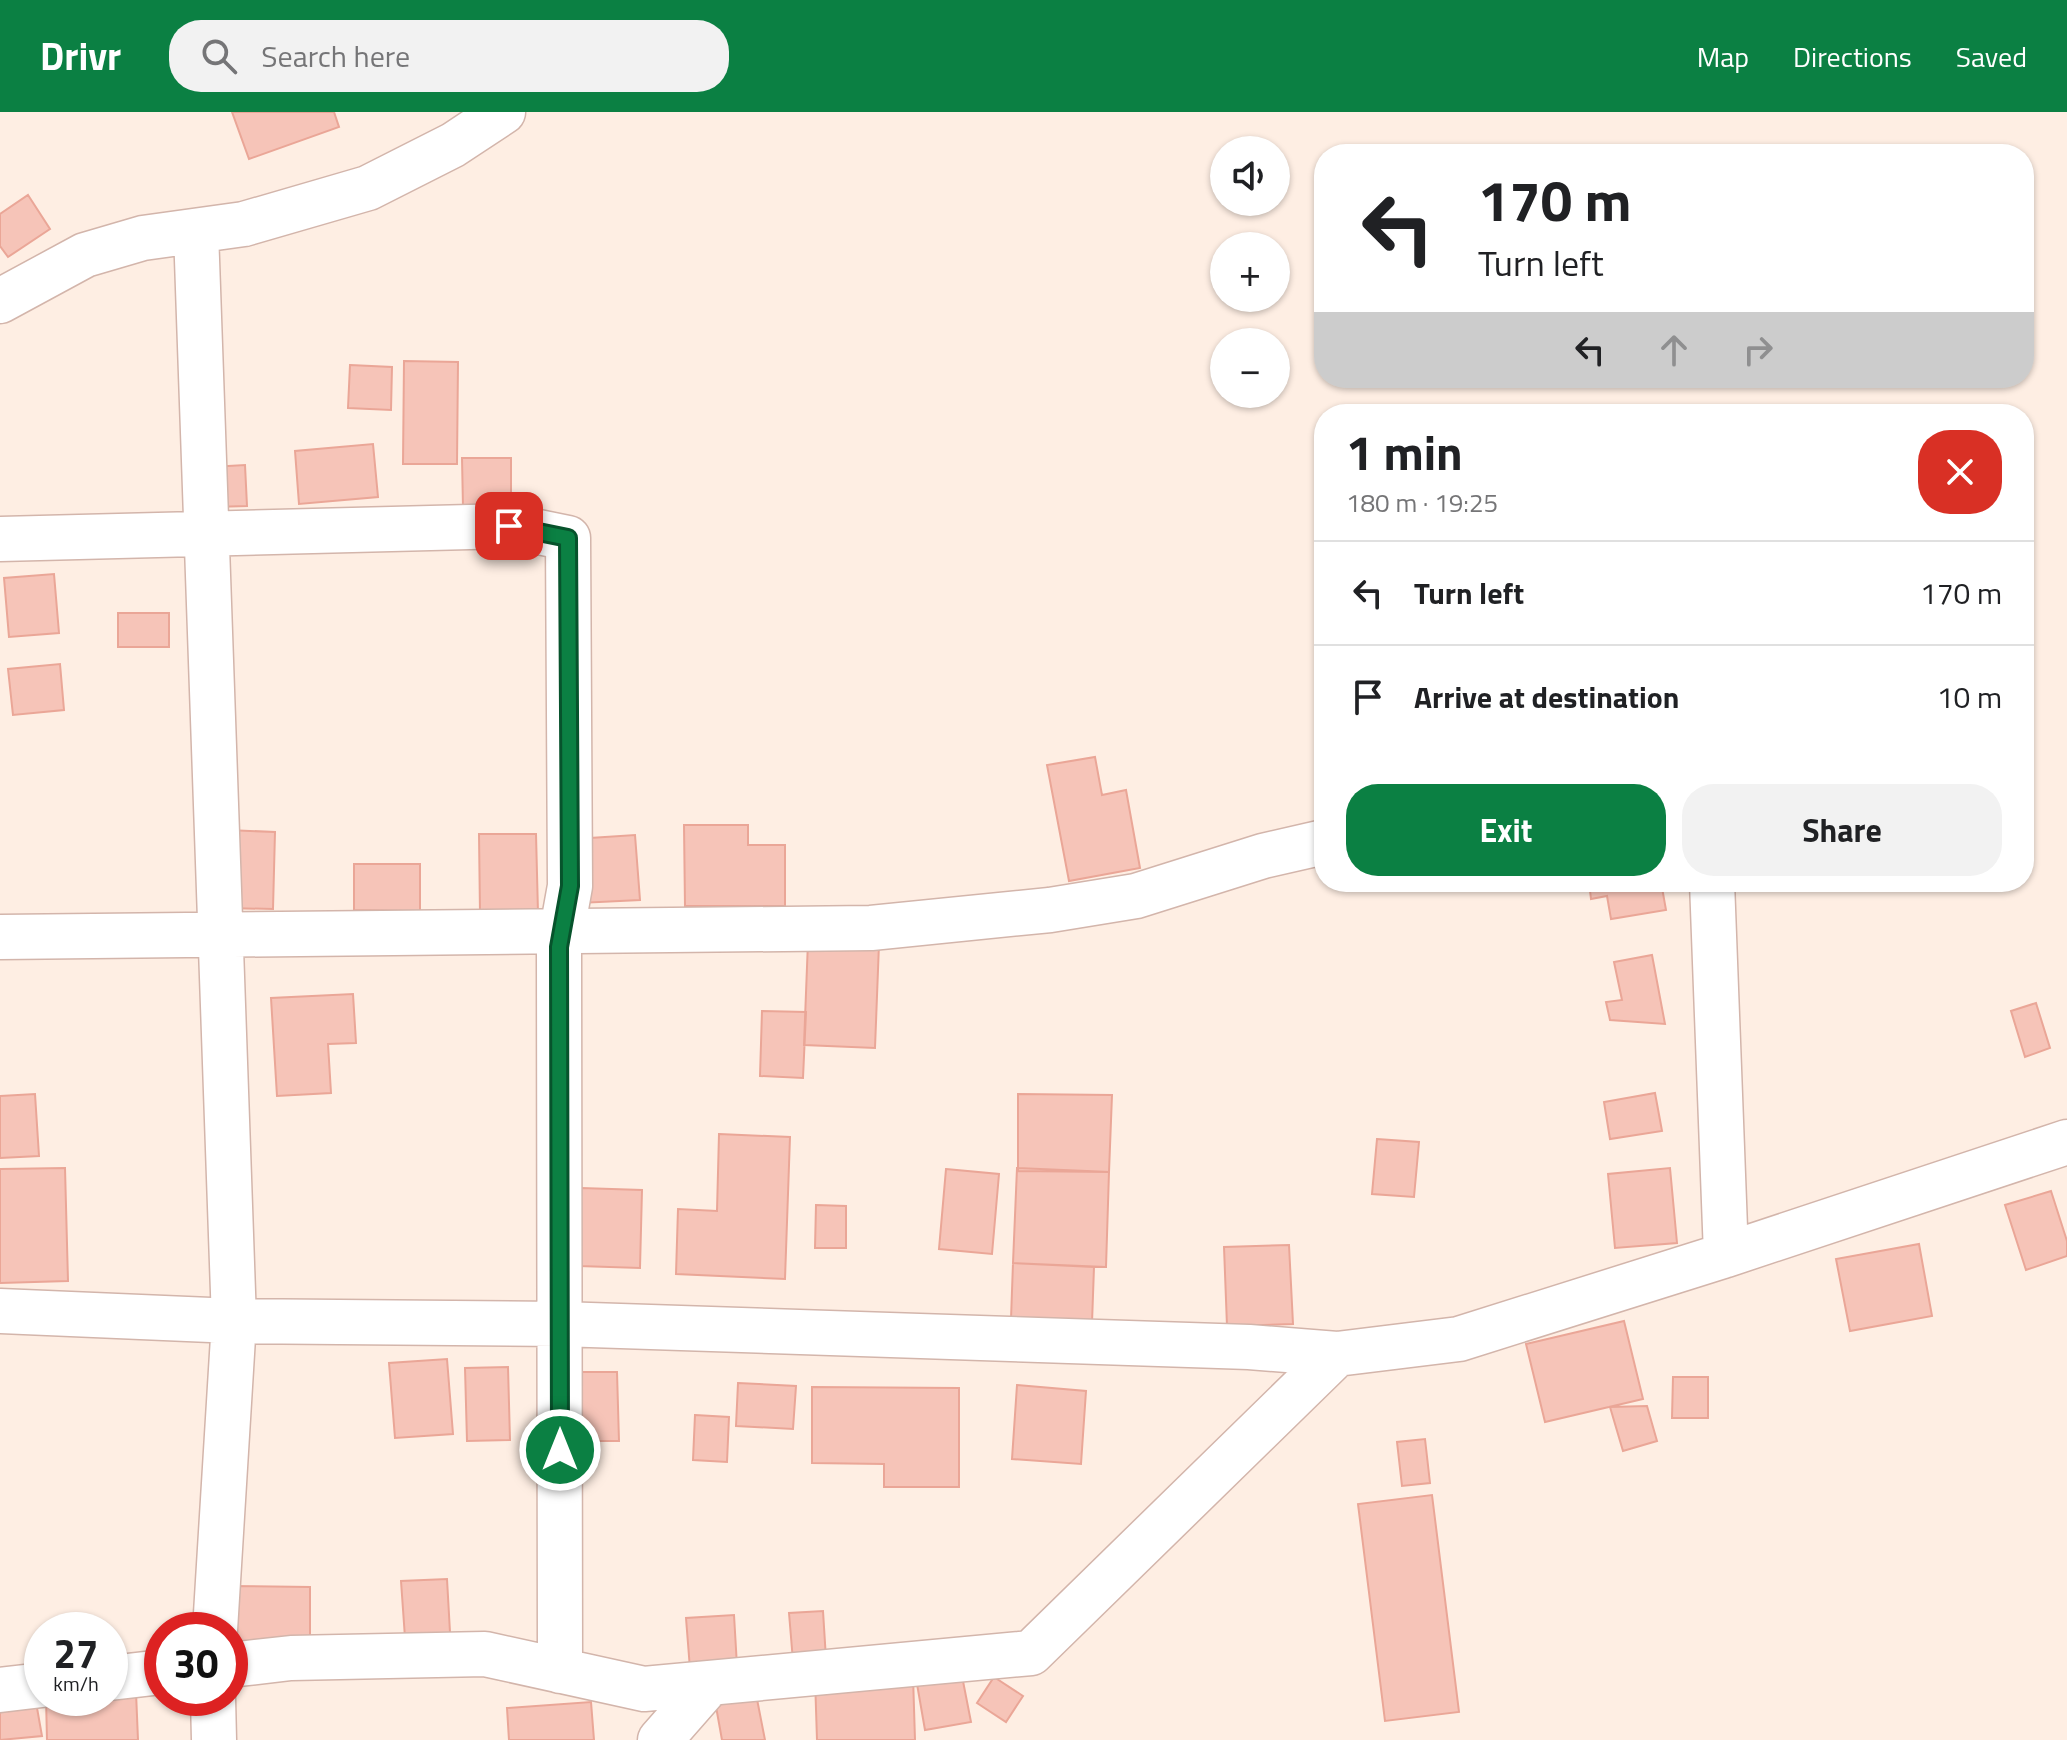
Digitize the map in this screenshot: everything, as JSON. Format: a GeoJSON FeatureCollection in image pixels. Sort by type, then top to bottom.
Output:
{"type":"FeatureCollection","features":[{"type":"Feature","properties":{"kind":"street"},"geometry":{"type":"LineString","coordinates":[[0,301],[85,255],[143,238],[244,224],[368,188],[453,145],[503,112]]}},
{"type":"Feature","properties":{"kind":"street"},"geometry":{"type":"LineString","coordinates":[[196,231],[234,1321],[216,1612]]}},
{"type":"Feature","properties":{"kind":"street"},"geometry":{"type":"LineString","coordinates":[[0,539],[509,526],[568,538],[570,886],[559,947],[560,1671]]}},
{"type":"Feature","properties":{"kind":"street"},"geometry":{"type":"LineString","coordinates":[[0,937],[563,928],[871,928],[1050,910],[1136,896],[1263,856],[1314,844]]}},
{"type":"Feature","properties":{"kind":"street"},"geometry":{"type":"LineString","coordinates":[[1712,892],[1726,1255]]}},
{"type":"Feature","properties":{"kind":"street"},"geometry":{"type":"LineString","coordinates":[[0,1311],[234,1321],[560,1324],[1249,1347],[1337,1354],[1459,1339],[2067,1142]]}},
{"type":"Feature","properties":{"kind":"street"},"geometry":{"type":"LineString","coordinates":[[248,1663],[291,1658],[485,1654],[644,1689],[1031,1653],[1337,1354]]}},
{"type":"Feature","properties":{"kind":"street"},"geometry":{"type":"LineString","coordinates":[[660,1740],[710,1683]]}},
{"type":"Feature","properties":{"kind":"street"},"geometry":{"type":"LineString","coordinates":[[0,1690],[24,1687]]}},
{"type":"Feature","properties":{"kind":"street"},"geometry":{"type":"LineString","coordinates":[[213,1716],[214,1740]]}},
{"type":"Feature","properties":{"kind":"building"},"geometry":{"type":"Polygon","coordinates":[[[232,112],[334,112],[339,127],[249,159],[232,112]]]}},
{"type":"Feature","properties":{"kind":"building"},"geometry":{"type":"Polygon","coordinates":[[[28,195],[50,229],[8,257],[0,246],[0,214],[28,195]]]}},
{"type":"Feature","properties":{"kind":"building"},"geometry":{"type":"Polygon","coordinates":[[[404,361],[458,362],[457,464],[403,464],[404,361]]]}},
{"type":"Feature","properties":{"kind":"building"},"geometry":{"type":"Polygon","coordinates":[[[350,365],[392,367],[391,410],[348,408],[350,365]]]}},
{"type":"Feature","properties":{"kind":"building"},"geometry":{"type":"Polygon","coordinates":[[[373,444],[378,497],[299,504],[295,451],[373,444]]]}},
{"type":"Feature","properties":{"kind":"building"},"geometry":{"type":"Polygon","coordinates":[[[462,458],[511,458],[511,507],[463,507],[462,458]]]}},
{"type":"Feature","properties":{"kind":"building"},"geometry":{"type":"Polygon","coordinates":[[[245,465],[247,506],[213,507],[211,467],[245,465]]]}},
{"type":"Feature","properties":{"kind":"building"},"geometry":{"type":"Polygon","coordinates":[[[54,574],[59,633],[9,637],[4,578],[54,574]]]}},
{"type":"Feature","properties":{"kind":"building"},"geometry":{"type":"Polygon","coordinates":[[[118,613],[169,613],[169,647],[118,647],[118,613]]]}},
{"type":"Feature","properties":{"kind":"building"},"geometry":{"type":"Polygon","coordinates":[[[60,664],[64,710],[13,715],[8,669],[60,664]]]}},
{"type":"Feature","properties":{"kind":"building"},"geometry":{"type":"Polygon","coordinates":[[[1095,757],[1102,795],[1126,790],[1140,868],[1069,881],[1047,765],[1095,757]]]}},
{"type":"Feature","properties":{"kind":"building"},"geometry":{"type":"Polygon","coordinates":[[[684,825],[748,825],[748,845],[785,845],[785,906],[685,906],[684,825]]]}},
{"type":"Feature","properties":{"kind":"building"},"geometry":{"type":"Polygon","coordinates":[[[227,830],[275,832],[273,909],[225,908],[227,830]]]}},
{"type":"Feature","properties":{"kind":"building"},"geometry":{"type":"Polygon","coordinates":[[[479,834],[536,834],[538,913],[480,913],[479,834]]]}},
{"type":"Feature","properties":{"kind":"building"},"geometry":{"type":"Polygon","coordinates":[[[635,835],[640,900],[579,903],[575,839],[635,835]]]}},
{"type":"Feature","properties":{"kind":"building"},"geometry":{"type":"Polygon","coordinates":[[[354,864],[420,864],[420,911],[354,910],[354,864]]]}},
{"type":"Feature","properties":{"kind":"building"},"geometry":{"type":"Polygon","coordinates":[[[1590,892],[1663,892],[1666,910],[1611,919],[1607,896],[1591,899],[1590,892]]]}},
{"type":"Feature","properties":{"kind":"building"},"geometry":{"type":"Polygon","coordinates":[[[808,941],[879,944],[875,1048],[804,1045],[808,941]]]}},
{"type":"Feature","properties":{"kind":"building"},"geometry":{"type":"Polygon","coordinates":[[[1652,955],[1665,1024],[1610,1020],[1606,1002],[1622,1000],[1614,962],[1652,955]]]}},
{"type":"Feature","properties":{"kind":"building"},"geometry":{"type":"Polygon","coordinates":[[[353,994],[356,1043],[328,1044],[331,1093],[277,1096],[271,998],[353,994]]]}},
{"type":"Feature","properties":{"kind":"building"},"geometry":{"type":"Polygon","coordinates":[[[2036,1003],[2050,1048],[2025,1057],[2011,1011],[2036,1003]]]}},
{"type":"Feature","properties":{"kind":"building"},"geometry":{"type":"Polygon","coordinates":[[[762,1011],[806,1012],[803,1078],[760,1076],[762,1011]]]}},
{"type":"Feature","properties":{"kind":"building"},"geometry":{"type":"Polygon","coordinates":[[[1655,1093],[1662,1131],[1610,1139],[1604,1102],[1655,1093]]]}},
{"type":"Feature","properties":{"kind":"building"},"geometry":{"type":"Polygon","coordinates":[[[35,1094],[39,1156],[0,1158],[0,1096],[35,1094]]]}},
{"type":"Feature","properties":{"kind":"building"},"geometry":{"type":"Polygon","coordinates":[[[1018,1094],[1112,1095],[1109,1172],[1018,1171],[1018,1094]]]}},
{"type":"Feature","properties":{"kind":"building"},"geometry":{"type":"Polygon","coordinates":[[[719,1134],[790,1137],[785,1279],[676,1274],[678,1209],[717,1211],[719,1134]]]}},
{"type":"Feature","properties":{"kind":"building"},"geometry":{"type":"Polygon","coordinates":[[[1377,1139],[1419,1142],[1414,1197],[1372,1194],[1377,1139]]]}},
{"type":"Feature","properties":{"kind":"building"},"geometry":{"type":"Polygon","coordinates":[[[65,1168],[68,1281],[0,1283],[0,1169],[65,1168]]]}},
{"type":"Feature","properties":{"kind":"building"},"geometry":{"type":"Polygon","coordinates":[[[1017,1168],[1109,1172],[1106,1267],[1013,1263],[1017,1168]]]}},
{"type":"Feature","properties":{"kind":"building"},"geometry":{"type":"Polygon","coordinates":[[[1670,1168],[1677,1243],[1615,1248],[1608,1174],[1670,1168]]]}},
{"type":"Feature","properties":{"kind":"building"},"geometry":{"type":"Polygon","coordinates":[[[946,1169],[999,1174],[992,1254],[939,1249],[946,1169]]]}},
{"type":"Feature","properties":{"kind":"building"},"geometry":{"type":"Polygon","coordinates":[[[581,1188],[642,1190],[640,1268],[579,1266],[581,1188]]]}},
{"type":"Feature","properties":{"kind":"building"},"geometry":{"type":"Polygon","coordinates":[[[2051,1191],[2067,1241],[2067,1256],[2026,1270],[2005,1205],[2051,1191]]]}},
{"type":"Feature","properties":{"kind":"building"},"geometry":{"type":"Polygon","coordinates":[[[816,1205],[846,1206],[846,1248],[815,1248],[816,1205]]]}},
{"type":"Feature","properties":{"kind":"building"},"geometry":{"type":"Polygon","coordinates":[[[1919,1244],[1932,1316],[1850,1331],[1836,1259],[1919,1244]]]}},
{"type":"Feature","properties":{"kind":"building"},"geometry":{"type":"Polygon","coordinates":[[[1289,1245],[1293,1324],[1227,1326],[1224,1247],[1289,1245]]]}},
{"type":"Feature","properties":{"kind":"building"},"geometry":{"type":"Polygon","coordinates":[[[1013,1263],[1094,1267],[1092,1323],[1011,1319],[1013,1263]]]}},
{"type":"Feature","properties":{"kind":"building"},"geometry":{"type":"Polygon","coordinates":[[[1624,1321],[1643,1399],[1545,1422],[1526,1344],[1624,1321]]]}},
{"type":"Feature","properties":{"kind":"building"},"geometry":{"type":"Polygon","coordinates":[[[447,1359],[453,1434],[395,1438],[389,1363],[447,1359]]]}},
{"type":"Feature","properties":{"kind":"building"},"geometry":{"type":"Polygon","coordinates":[[[508,1367],[510,1440],[467,1441],[465,1368],[508,1367]]]}},
{"type":"Feature","properties":{"kind":"building"},"geometry":{"type":"Polygon","coordinates":[[[566,1372],[617,1372],[619,1441],[568,1441],[566,1372]]]}},
{"type":"Feature","properties":{"kind":"building"},"geometry":{"type":"Polygon","coordinates":[[[1673,1377],[1708,1377],[1708,1418],[1672,1418],[1673,1377]]]}},
{"type":"Feature","properties":{"kind":"building"},"geometry":{"type":"Polygon","coordinates":[[[738,1383],[796,1386],[793,1429],[736,1426],[738,1383]]]}},
{"type":"Feature","properties":{"kind":"building"},"geometry":{"type":"Polygon","coordinates":[[[1017,1385],[1086,1391],[1081,1464],[1012,1459],[1017,1385]]]}},
{"type":"Feature","properties":{"kind":"building"},"geometry":{"type":"Polygon","coordinates":[[[812,1387],[959,1388],[959,1487],[884,1487],[884,1464],[812,1463],[812,1387]]]}},
{"type":"Feature","properties":{"kind":"building"},"geometry":{"type":"Polygon","coordinates":[[[1647,1406],[1657,1441],[1623,1451],[1610,1407],[1647,1406]]]}},
{"type":"Feature","properties":{"kind":"building"},"geometry":{"type":"Polygon","coordinates":[[[695,1415],[729,1417],[727,1462],[693,1460],[695,1415]]]}},
{"type":"Feature","properties":{"kind":"building"},"geometry":{"type":"Polygon","coordinates":[[[1425,1439],[1430,1483],[1402,1486],[1397,1442],[1425,1439]]]}},
{"type":"Feature","properties":{"kind":"building"},"geometry":{"type":"Polygon","coordinates":[[[1432,1495],[1459,1712],[1385,1721],[1358,1504],[1432,1495]]]}},
{"type":"Feature","properties":{"kind":"building"},"geometry":{"type":"Polygon","coordinates":[[[447,1579],[451,1650],[406,1652],[401,1581],[447,1579]]]}},
{"type":"Feature","properties":{"kind":"building"},"geometry":{"type":"Polygon","coordinates":[[[229,1586],[310,1587],[310,1643],[248,1642],[248,1612],[229,1612],[229,1586]]]}},
{"type":"Feature","properties":{"kind":"building"},"geometry":{"type":"Polygon","coordinates":[[[823,1611],[826,1659],[793,1661],[789,1613],[823,1611]]]}},
{"type":"Feature","properties":{"kind":"building"},"geometry":{"type":"Polygon","coordinates":[[[734,1615],[737,1666],[690,1669],[686,1618],[734,1615]]]}},
{"type":"Feature","properties":{"kind":"building"},"geometry":{"type":"Polygon","coordinates":[[[913,1676],[915,1740],[817,1740],[815,1678],[913,1676]]]}},
{"type":"Feature","properties":{"kind":"building"},"geometry":{"type":"Polygon","coordinates":[[[962,1676],[971,1722],[925,1730],[917,1684],[962,1676]]]}},
{"type":"Feature","properties":{"kind":"building"},"geometry":{"type":"Polygon","coordinates":[[[994,1677],[1023,1696],[1006,1722],[977,1703],[994,1677]]]}},
{"type":"Feature","properties":{"kind":"building"},"geometry":{"type":"Polygon","coordinates":[[[136,1692],[138,1740],[47,1740],[46,1716],[128,1716],[128,1694],[136,1692]]]}},
{"type":"Feature","properties":{"kind":"building"},"geometry":{"type":"Polygon","coordinates":[[[24,1693],[24,1716],[38,1716],[42,1736],[0,1740],[0,1697],[24,1693]]]}},
{"type":"Feature","properties":{"kind":"building"},"geometry":{"type":"Polygon","coordinates":[[[756,1694],[765,1740],[722,1740],[715,1701],[756,1694]]]}},
{"type":"Feature","properties":{"kind":"building"},"geometry":{"type":"Polygon","coordinates":[[[591,1702],[594,1740],[509,1740],[507,1708],[591,1702]]]}},
{"type":"Feature","properties":{"kind":"route"},"geometry":{"type":"LineString","coordinates":[[509,526],[568,538],[570,886],[559,947],[560,1450]]}}]}
